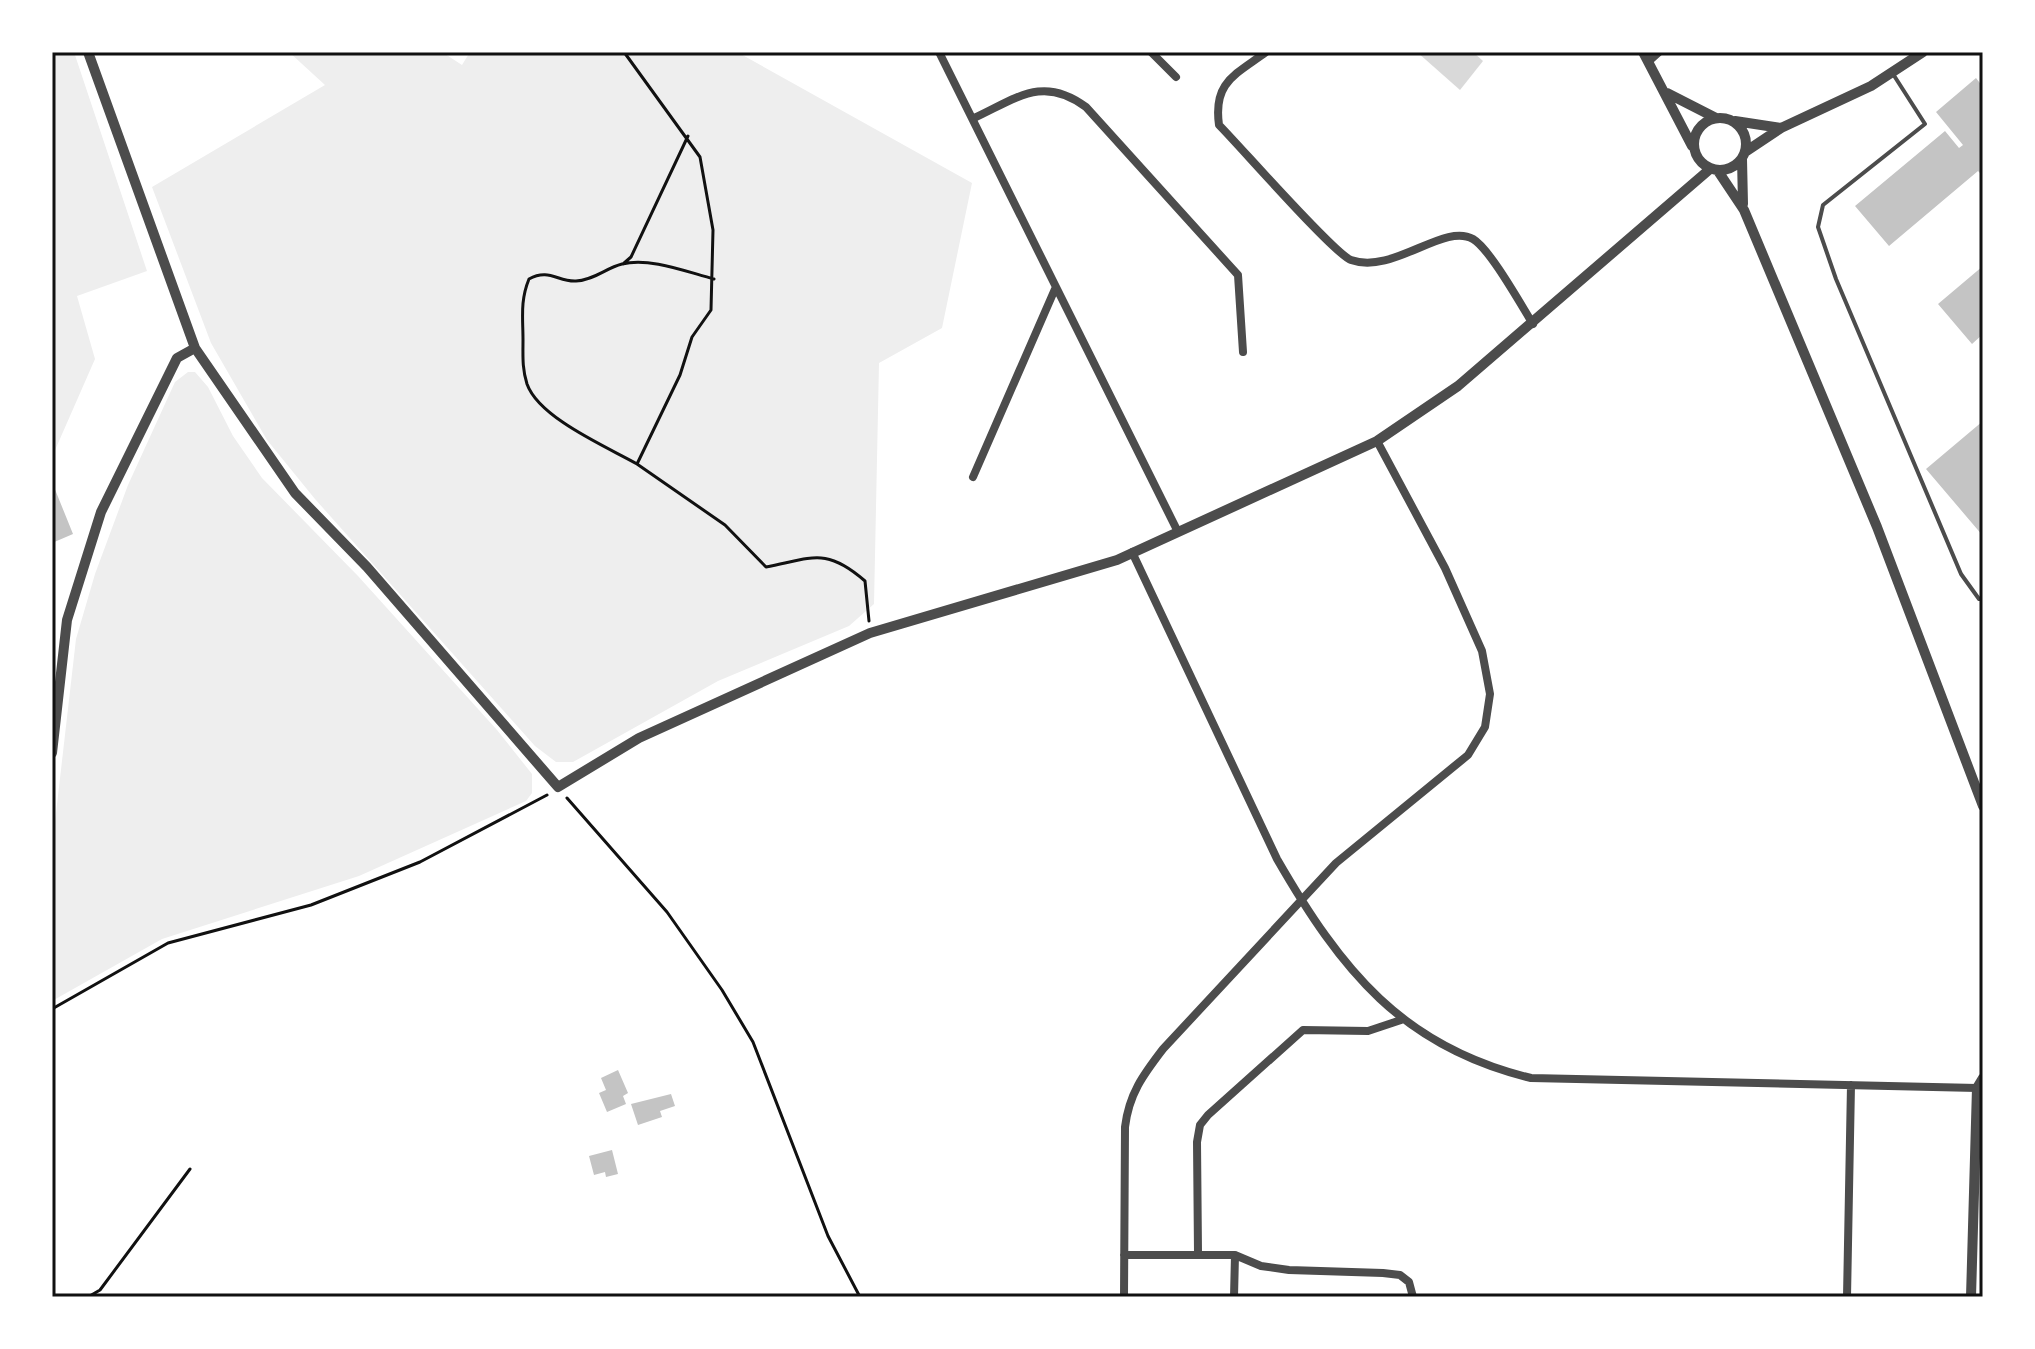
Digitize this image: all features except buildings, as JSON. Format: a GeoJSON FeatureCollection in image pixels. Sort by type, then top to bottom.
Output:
{"type":"FeatureCollection","features":[{"type":"Feature","properties":{"kind":"street"},"geometry":{"type":"LineString","coordinates":[[88,52],[195,348],[295,493],[367,567],[558,787],[639,738],[870,633],[1132,552],[1377,441],[1458,386],[1714,170],[1727,170],[1781,128],[1822,111],[1923,52]]}},
{"type":"Feature","properties":{"kind":"street"},"geometry":{"type":"LineString","coordinates":[[939,52],[1178,532]]}},
{"type":"Feature","properties":{"kind":"street"},"geometry":{"type":"LineString","coordinates":[[1151,52],[1176,77]]}},
{"type":"Feature","properties":{"kind":"street"},"geometry":{"type":"LineString","coordinates":[[1266,52],[1231,78],[1219,93],[1219,125],[1347,259],[1379,264],[1461,235],[1475,240],[1533,324]]}},
{"type":"Feature","properties":{"kind":"street"},"geometry":{"type":"LineString","coordinates":[[1659,52],[1646,57],[1694,150],[1714,170],[1744,210],[1877,527],[1983,806]]}},
{"type":"Feature","properties":{"kind":"street"},"geometry":{"type":"LineString","coordinates":[[974,118],[1034,91],[1051,89],[1069,94],[1086,107],[1238,275],[1243,352]]}},
{"type":"Feature","properties":{"kind":"street"},"geometry":{"type":"LineString","coordinates":[[1665,92],[1716,118],[1781,128]]}},
{"type":"Feature","properties":{"kind":"street"},"geometry":{"type":"LineString","coordinates":[[1694,150],[1697,129],[1716,118]]}},
{"type":"Feature","properties":{"kind":"street"},"geometry":{"type":"LineString","coordinates":[[1731,120],[1745,137],[1744,210]]}},
{"type":"Feature","properties":{"kind":"street"},"geometry":{"type":"LineString","coordinates":[[973,477],[1055,289]]}},
{"type":"Feature","properties":{"kind":"street"},"geometry":{"type":"LineString","coordinates":[[52,753],[67,620],[101,512],[177,358],[195,348]]}},
{"type":"Feature","properties":{"kind":"street"},"geometry":{"type":"LineString","coordinates":[[1124,1297],[1128,1102],[1137,1082],[1163,1049],[1336,863],[1468,755],[1485,727],[1490,694],[1482,651],[1445,568],[1377,441]]}},
{"type":"Feature","properties":{"kind":"street"},"geometry":{"type":"LineString","coordinates":[[1132,552],[1277,859],[1301,900],[1342,956],[1401,1020],[1441,1046],[1486,1067],[1531,1078],[1851,1085],[1980,1083],[1971,1297]]}},
{"type":"Feature","properties":{"kind":"street"},"geometry":{"type":"LineString","coordinates":[[1198,1253],[1197,1142],[1200,1125],[1208,1115],[1303,1030],[1368,1031],[1401,1020]]}},
{"type":"Feature","properties":{"kind":"street"},"geometry":{"type":"LineString","coordinates":[[1847,1297],[1851,1085]]}},
{"type":"Feature","properties":{"kind":"street"},"geometry":{"type":"LineString","coordinates":[[1124,1255],[1235,1255],[1261,1266],[1289,1270],[1400,1275],[1409,1282],[1413,1297]]}},
{"type":"Feature","properties":{"kind":"street"},"geometry":{"type":"LineString","coordinates":[[1234,1297],[1235,1255]]}},
{"type":"Feature","properties":{"kind":"lane"},"geometry":{"type":"LineString","coordinates":[[1891,73],[1925,124],[1823,205],[1818,227],[1836,279],[1961,574],[1979,599],[1983,598]]}},
{"type":"Feature","properties":{"kind":"path"},"geometry":{"type":"LineString","coordinates":[[624,52],[688,136],[700,157],[713,230],[711,310],[692,337],[680,375],[637,464]]}},
{"type":"Feature","properties":{"kind":"path"},"geometry":{"type":"LineString","coordinates":[[688,136],[631,257],[604,274],[572,282],[549,273],[529,279],[521,313],[521,360],[528,386],[544,406],[568,426],[637,464],[725,525],[766,567],[822,556],[844,563],[865,581],[870,633]]}},
{"type":"Feature","properties":{"kind":"path"},"geometry":{"type":"LineString","coordinates":[[623,264],[657,265],[714,279]]}},
{"type":"Feature","properties":{"kind":"path"},"geometry":{"type":"LineString","coordinates":[[52,1009],[168,943],[311,905],[420,862],[558,787],[667,912],[730,1003],[753,1042],[828,1236],[860,1297]]}},
{"type":"Feature","properties":{"kind":"path"},"geometry":{"type":"LineString","coordinates":[[88,1297],[100,1290],[190,1169]]}},
{"type":"Feature","properties":{"kind":"shaded area"},"geometry":{"type":"Polygon","coordinates":[[[52,52],[74,52],[147,271],[77,296],[95,359],[52,457],[52,52]]]}},
{"type":"Feature","properties":{"kind":"shaded area"},"geometry":{"type":"Polygon","coordinates":[[[289,52],[442,52],[462,65],[470,52],[737,52],[972,183],[942,328],[879,363],[874,604],[849,626],[718,681],[573,762],[556,762],[535,746],[315,499],[267,440],[211,343],[152,187],[325,85],[289,52]]]}},
{"type":"Feature","properties":{"kind":"shaded area"},"geometry":{"type":"Polygon","coordinates":[[[1417,52],[1473,52],[1483,61],[1460,90],[1417,52]]]}},
{"type":"Feature","properties":{"kind":"shaded area"},"geometry":{"type":"Polygon","coordinates":[[[188,372],[195,372],[208,387],[233,436],[262,478],[358,576],[497,730],[532,774],[532,793],[526,801],[359,876],[162,939],[52,1001],[52,848],[76,639],[95,574],[128,485],[175,382],[188,372]]]}}]}
